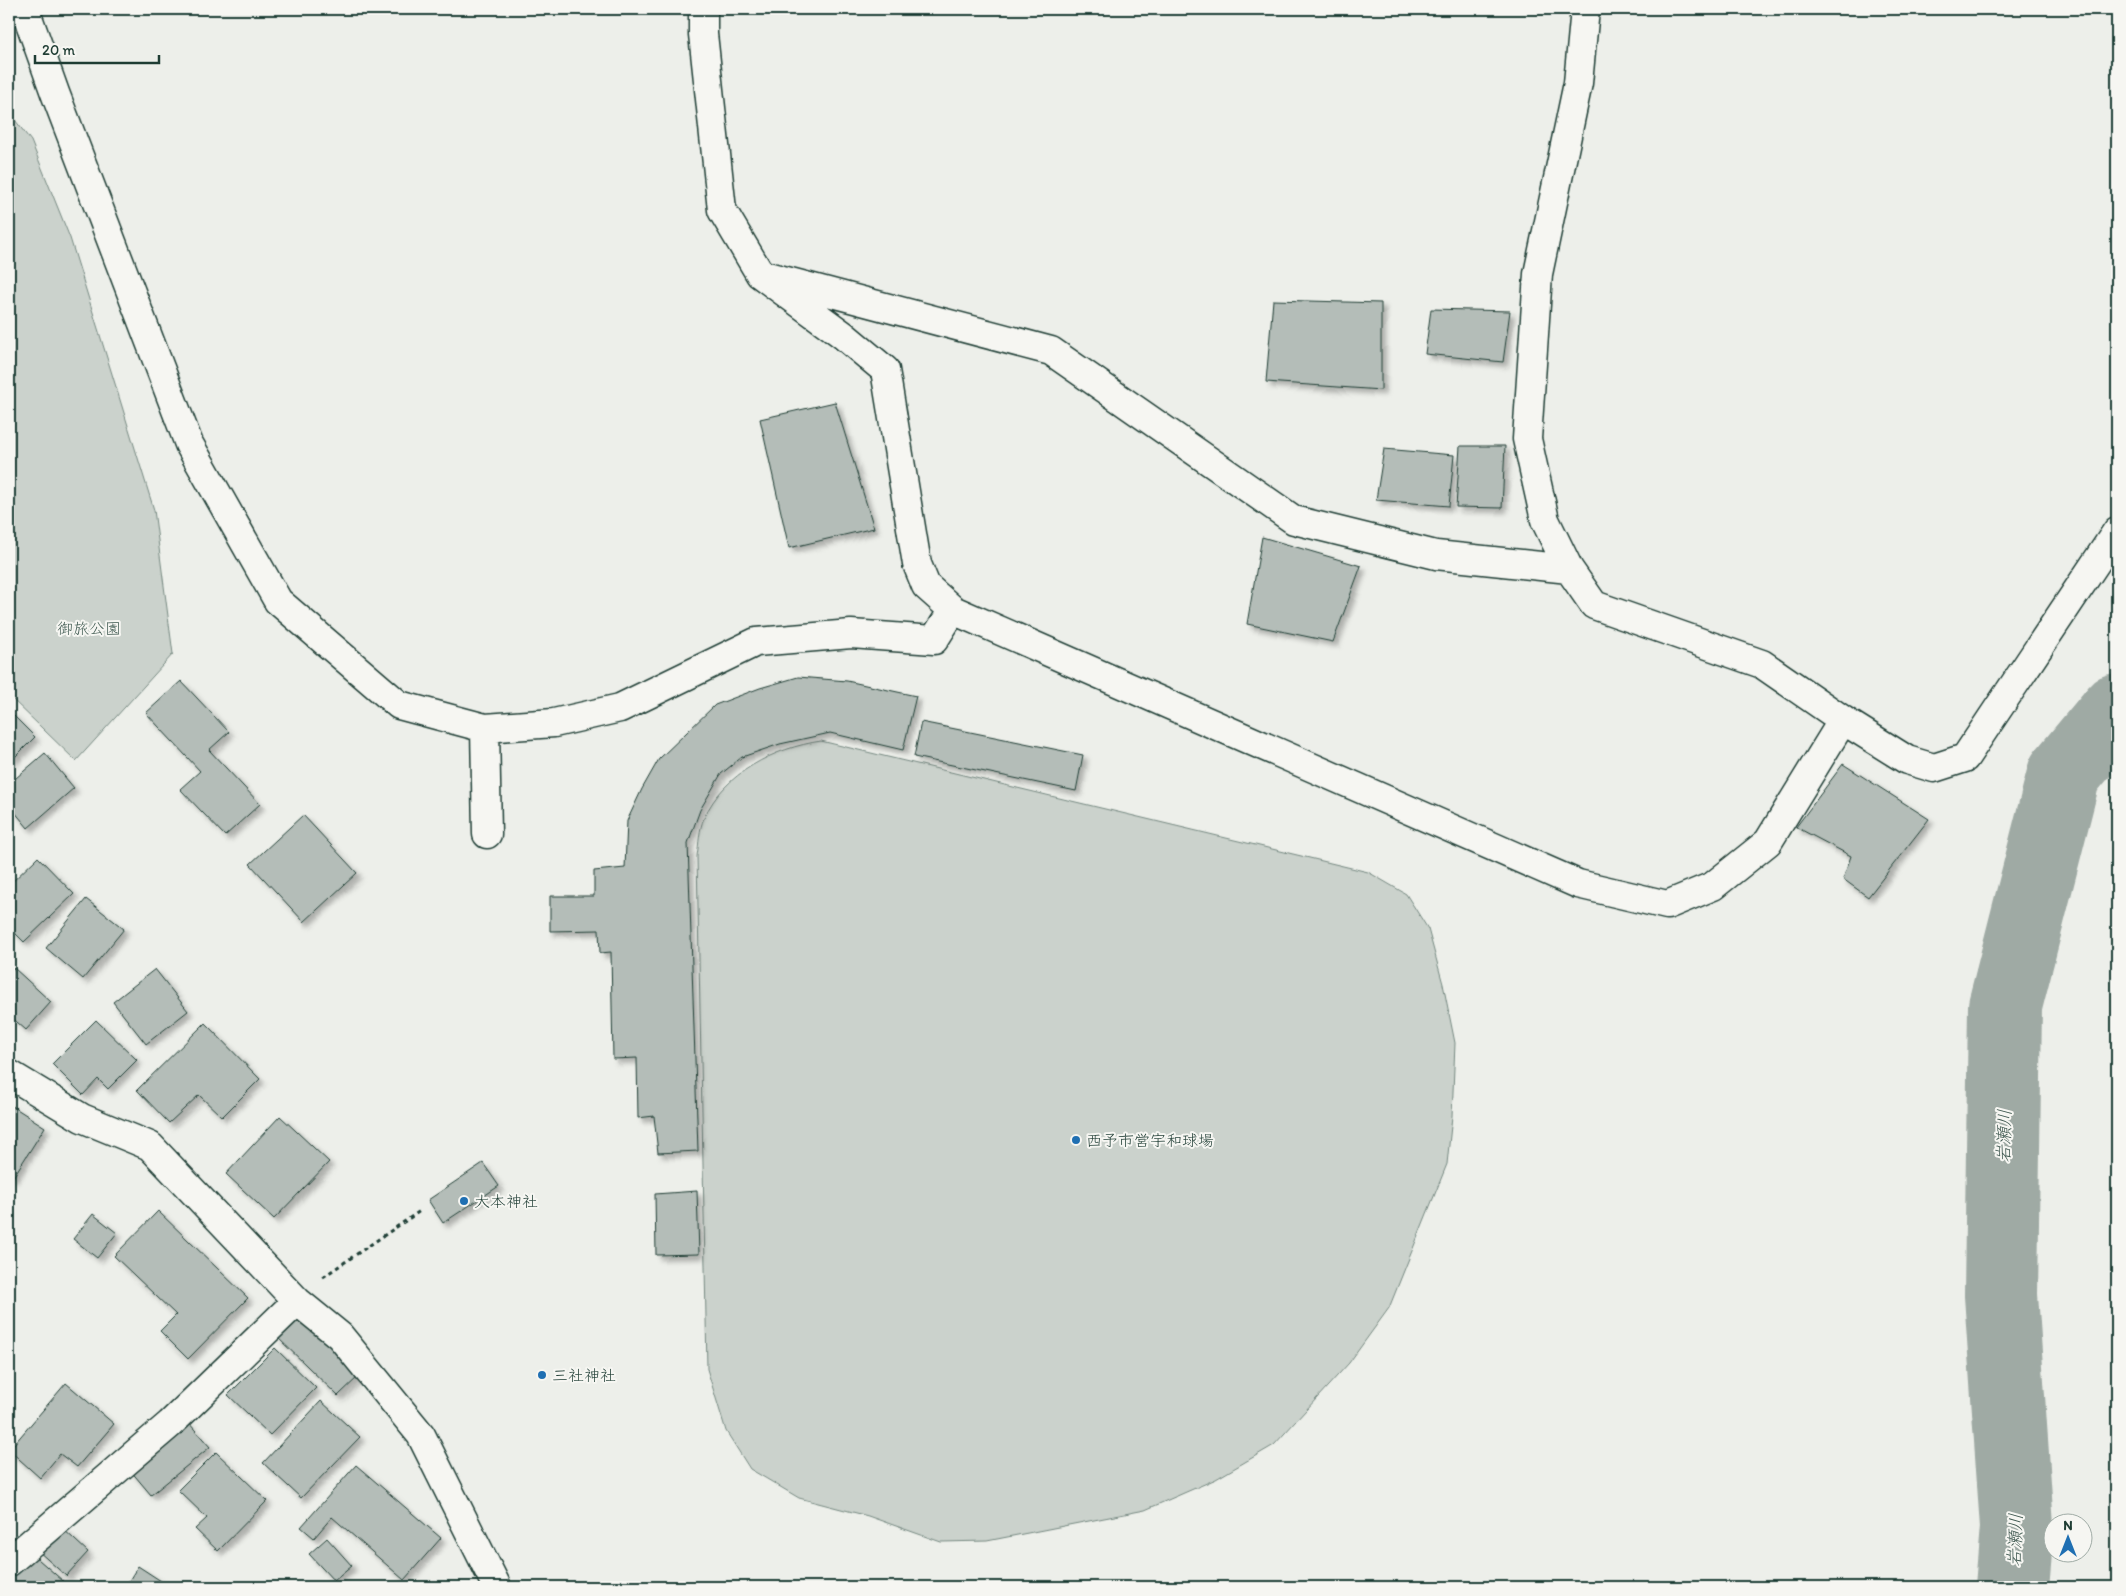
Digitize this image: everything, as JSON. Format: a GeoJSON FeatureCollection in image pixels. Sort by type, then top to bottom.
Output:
{"type":"FeatureCollection","features":[{"type":"Feature","properties":{"kind":"street"},"geometry":{"type":"LineString","coordinates":[[25,9],[55,93],[189,444],[278,601],[399,705],[484,728],[554,723],[620,708],[756,642],[851,634],[934,640],[953,610]]}},
{"type":"Feature","properties":{"kind":"street"},"geometry":{"type":"LineString","coordinates":[[703,9],[703,34],[722,210],[760,274],[843,335],[884,370],[917,564],[926,586],[953,610],[1578,884],[1667,905],[1712,886],[1768,842],[1843,720]]}},
{"type":"Feature","properties":{"kind":"street"},"geometry":{"type":"LineString","coordinates":[[1585,9],[1578,83],[1538,274],[1528,439],[1545,520],[1569,569],[1594,605],[1762,664],[1843,720],[1907,760],[1934,768],[1965,758],[2117,531]]}},
{"type":"Feature","properties":{"kind":"street"},"geometry":{"type":"LineString","coordinates":[[760,274],[1051,351],[1294,520],[1436,555],[1569,569]]}},
{"type":"Feature","properties":{"kind":"street"},"geometry":{"type":"LineString","coordinates":[[484,728],[487,834]]}},
{"type":"Feature","properties":{"kind":"street"},"geometry":{"type":"LineString","coordinates":[[9,1074],[82,1118],[150,1146],[297,1301],[340,1336],[421,1435],[497,1587]]}},
{"type":"Feature","properties":{"kind":"street"},"geometry":{"type":"LineString","coordinates":[[9,1562],[170,1424],[297,1301]]}},
{"type":"Feature","properties":{"kind":"path"},"geometry":{"type":"LineString","coordinates":[[322,1278],[420,1211]]}},
{"type":"Feature","properties":{"kind":"green space","name":"御旅公園"},"geometry":{"type":"Polygon","coordinates":[[[9,112],[31,141],[70,238],[154,510],[173,654],[76,761],[9,696],[9,112]]]}},
{"type":"Feature","properties":{"kind":"green space","name":"西予市営宇和球場"},"geometry":{"type":"Polygon","coordinates":[[[821,741],[1368,872],[1406,894],[1428,929],[1443,984],[1455,1043],[1452,1116],[1447,1164],[1389,1308],[1349,1363],[1274,1445],[1216,1479],[1145,1510],[987,1541],[941,1542],[868,1516],[799,1498],[750,1469],[726,1431],[707,1369],[697,856],[702,822],[713,802],[724,788],[752,765],[803,744],[821,741]]]}},
{"type":"Feature","properties":{"kind":"building"},"geometry":{"type":"Polygon","coordinates":[[[1273,300],[1381,303],[1381,390],[1266,382],[1273,300]]]}},
{"type":"Feature","properties":{"kind":"building"},"geometry":{"type":"Polygon","coordinates":[[[1431,309],[1510,311],[1503,362],[1425,354],[1431,309]]]}},
{"type":"Feature","properties":{"kind":"building"},"geometry":{"type":"Polygon","coordinates":[[[835,402],[874,528],[789,548],[760,419],[835,402]]]}},
{"type":"Feature","properties":{"kind":"building"},"geometry":{"type":"Polygon","coordinates":[[[1460,446],[1505,446],[1502,508],[1456,507],[1460,446]]]}},
{"type":"Feature","properties":{"kind":"building"},"geometry":{"type":"Polygon","coordinates":[[[1384,449],[1454,455],[1449,506],[1376,500],[1384,449]]]}},
{"type":"Feature","properties":{"kind":"building"},"geometry":{"type":"Polygon","coordinates":[[[1262,537],[1361,566],[1333,642],[1247,624],[1262,537]]]}},
{"type":"Feature","properties":{"kind":"building"},"geometry":{"type":"Polygon","coordinates":[[[798,677],[847,681],[916,696],[903,750],[830,733],[780,744],[742,757],[721,774],[700,810],[688,843],[698,1151],[658,1153],[654,1116],[638,1118],[637,1058],[613,1059],[611,952],[600,953],[599,930],[550,931],[550,896],[594,896],[594,871],[625,868],[627,821],[642,789],[659,759],[715,705],[760,688],[798,677]]]}},
{"type":"Feature","properties":{"kind":"building"},"geometry":{"type":"Polygon","coordinates":[[[181,681],[229,732],[209,750],[260,804],[225,836],[180,789],[200,771],[146,713],[181,681]]]}},
{"type":"Feature","properties":{"kind":"building"},"geometry":{"type":"Polygon","coordinates":[[[9,711],[35,737],[9,763],[9,711]]]}},
{"type":"Feature","properties":{"kind":"building"},"geometry":{"type":"Polygon","coordinates":[[[921,722],[1083,755],[1076,791],[914,757],[921,722]]]}},
{"type":"Feature","properties":{"kind":"building"},"geometry":{"type":"Polygon","coordinates":[[[45,753],[74,788],[28,828],[9,805],[9,784],[45,753]]]}},
{"type":"Feature","properties":{"kind":"building"},"geometry":{"type":"Polygon","coordinates":[[[1843,764],[1929,819],[1868,897],[1843,879],[1851,856],[1796,827],[1843,764]]]}},
{"type":"Feature","properties":{"kind":"building"},"geometry":{"type":"Polygon","coordinates":[[[303,815],[357,873],[304,922],[250,864],[303,815]]]}},
{"type":"Feature","properties":{"kind":"building"},"geometry":{"type":"Polygon","coordinates":[[[38,857],[74,894],[24,942],[9,927],[9,885],[38,857]]]}},
{"type":"Feature","properties":{"kind":"building"},"geometry":{"type":"Polygon","coordinates":[[[86,899],[124,929],[83,979],[46,948],[86,899]]]}},
{"type":"Feature","properties":{"kind":"building"},"geometry":{"type":"Polygon","coordinates":[[[14,968],[51,1002],[26,1030],[9,1015],[9,973],[14,968]]]}},
{"type":"Feature","properties":{"kind":"building"},"geometry":{"type":"Polygon","coordinates":[[[155,969],[188,1011],[146,1044],[113,1002],[155,969]]]}},
{"type":"Feature","properties":{"kind":"building"},"geometry":{"type":"Polygon","coordinates":[[[96,1020],[137,1060],[108,1089],[98,1079],[83,1095],[52,1064],[96,1020]]]}},
{"type":"Feature","properties":{"kind":"building"},"geometry":{"type":"Polygon","coordinates":[[[205,1023],[260,1079],[222,1117],[199,1095],[169,1123],[137,1090],[205,1023]]]}},
{"type":"Feature","properties":{"kind":"building"},"geometry":{"type":"Polygon","coordinates":[[[9,1104],[45,1127],[12,1179],[9,1177],[9,1104]]]}},
{"type":"Feature","properties":{"kind":"building"},"geometry":{"type":"Polygon","coordinates":[[[280,1116],[329,1162],[274,1219],[226,1174],[280,1116]]]}},
{"type":"Feature","properties":{"kind":"building"},"geometry":{"type":"Polygon","coordinates":[[[483,1163],[499,1186],[443,1223],[428,1200],[483,1163]]]}},
{"type":"Feature","properties":{"kind":"building"},"geometry":{"type":"Polygon","coordinates":[[[697,1191],[699,1254],[656,1255],[655,1194],[697,1191]]]}},
{"type":"Feature","properties":{"kind":"building"},"geometry":{"type":"Polygon","coordinates":[[[158,1211],[248,1298],[188,1359],[160,1331],[176,1315],[114,1256],[158,1211]]]}},
{"type":"Feature","properties":{"kind":"building"},"geometry":{"type":"Polygon","coordinates":[[[93,1214],[117,1233],[97,1258],[73,1239],[93,1214]]]}},
{"type":"Feature","properties":{"kind":"building"},"geometry":{"type":"Polygon","coordinates":[[[299,1314],[361,1374],[338,1396],[277,1337],[299,1314]]]}},
{"type":"Feature","properties":{"kind":"building"},"geometry":{"type":"Polygon","coordinates":[[[275,1348],[316,1388],[270,1435],[228,1395],[275,1348]]]}},
{"type":"Feature","properties":{"kind":"building"},"geometry":{"type":"Polygon","coordinates":[[[66,1383],[114,1424],[77,1467],[60,1454],[40,1478],[9,1450],[66,1383]]]}},
{"type":"Feature","properties":{"kind":"building"},"geometry":{"type":"Polygon","coordinates":[[[321,1401],[360,1437],[301,1498],[263,1463],[321,1401]]]}},
{"type":"Feature","properties":{"kind":"building"},"geometry":{"type":"Polygon","coordinates":[[[188,1422],[210,1447],[151,1495],[130,1470],[188,1422]]]}},
{"type":"Feature","properties":{"kind":"building"},"geometry":{"type":"Polygon","coordinates":[[[216,1452],[267,1501],[218,1551],[195,1529],[207,1518],[178,1490],[216,1452]]]}},
{"type":"Feature","properties":{"kind":"building"},"geometry":{"type":"Polygon","coordinates":[[[356,1465],[441,1538],[404,1580],[332,1517],[314,1538],[301,1527],[356,1465]]]}},
{"type":"Feature","properties":{"kind":"building"},"geometry":{"type":"Polygon","coordinates":[[[61,1527],[88,1552],[66,1576],[38,1551],[61,1527]]]}},
{"type":"Feature","properties":{"kind":"building"},"geometry":{"type":"Polygon","coordinates":[[[327,1538],[352,1566],[334,1581],[309,1554],[327,1538]]]}},
{"type":"Feature","properties":{"kind":"building"},"geometry":{"type":"Polygon","coordinates":[[[30,1552],[63,1581],[57,1587],[9,1587],[9,1576],[30,1552]]]}},
{"type":"Feature","properties":{"kind":"building"},"geometry":{"type":"Polygon","coordinates":[[[138,1566],[161,1581],[157,1587],[125,1587],[138,1566]]]}},
{"type":"Feature","properties":{"kind":"waterway","name":"岩瀬川"},"geometry":{"type":"LineString","coordinates":[[2012,1587],[2017,1527],[2001,1295],[2005,1006],[2064,774],[2117,710]]}},
{"type":"Feature","properties":{"kind":"place","name":"西予市営宇和球場"},"geometry":{"type":"Point","coordinates":[1076,1140]}},
{"type":"Feature","properties":{"kind":"place","name":"大本神社"},"geometry":{"type":"Point","coordinates":[464,1201]}},
{"type":"Feature","properties":{"kind":"place","name":"三社神社"},"geometry":{"type":"Point","coordinates":[542,1375]}}]}
